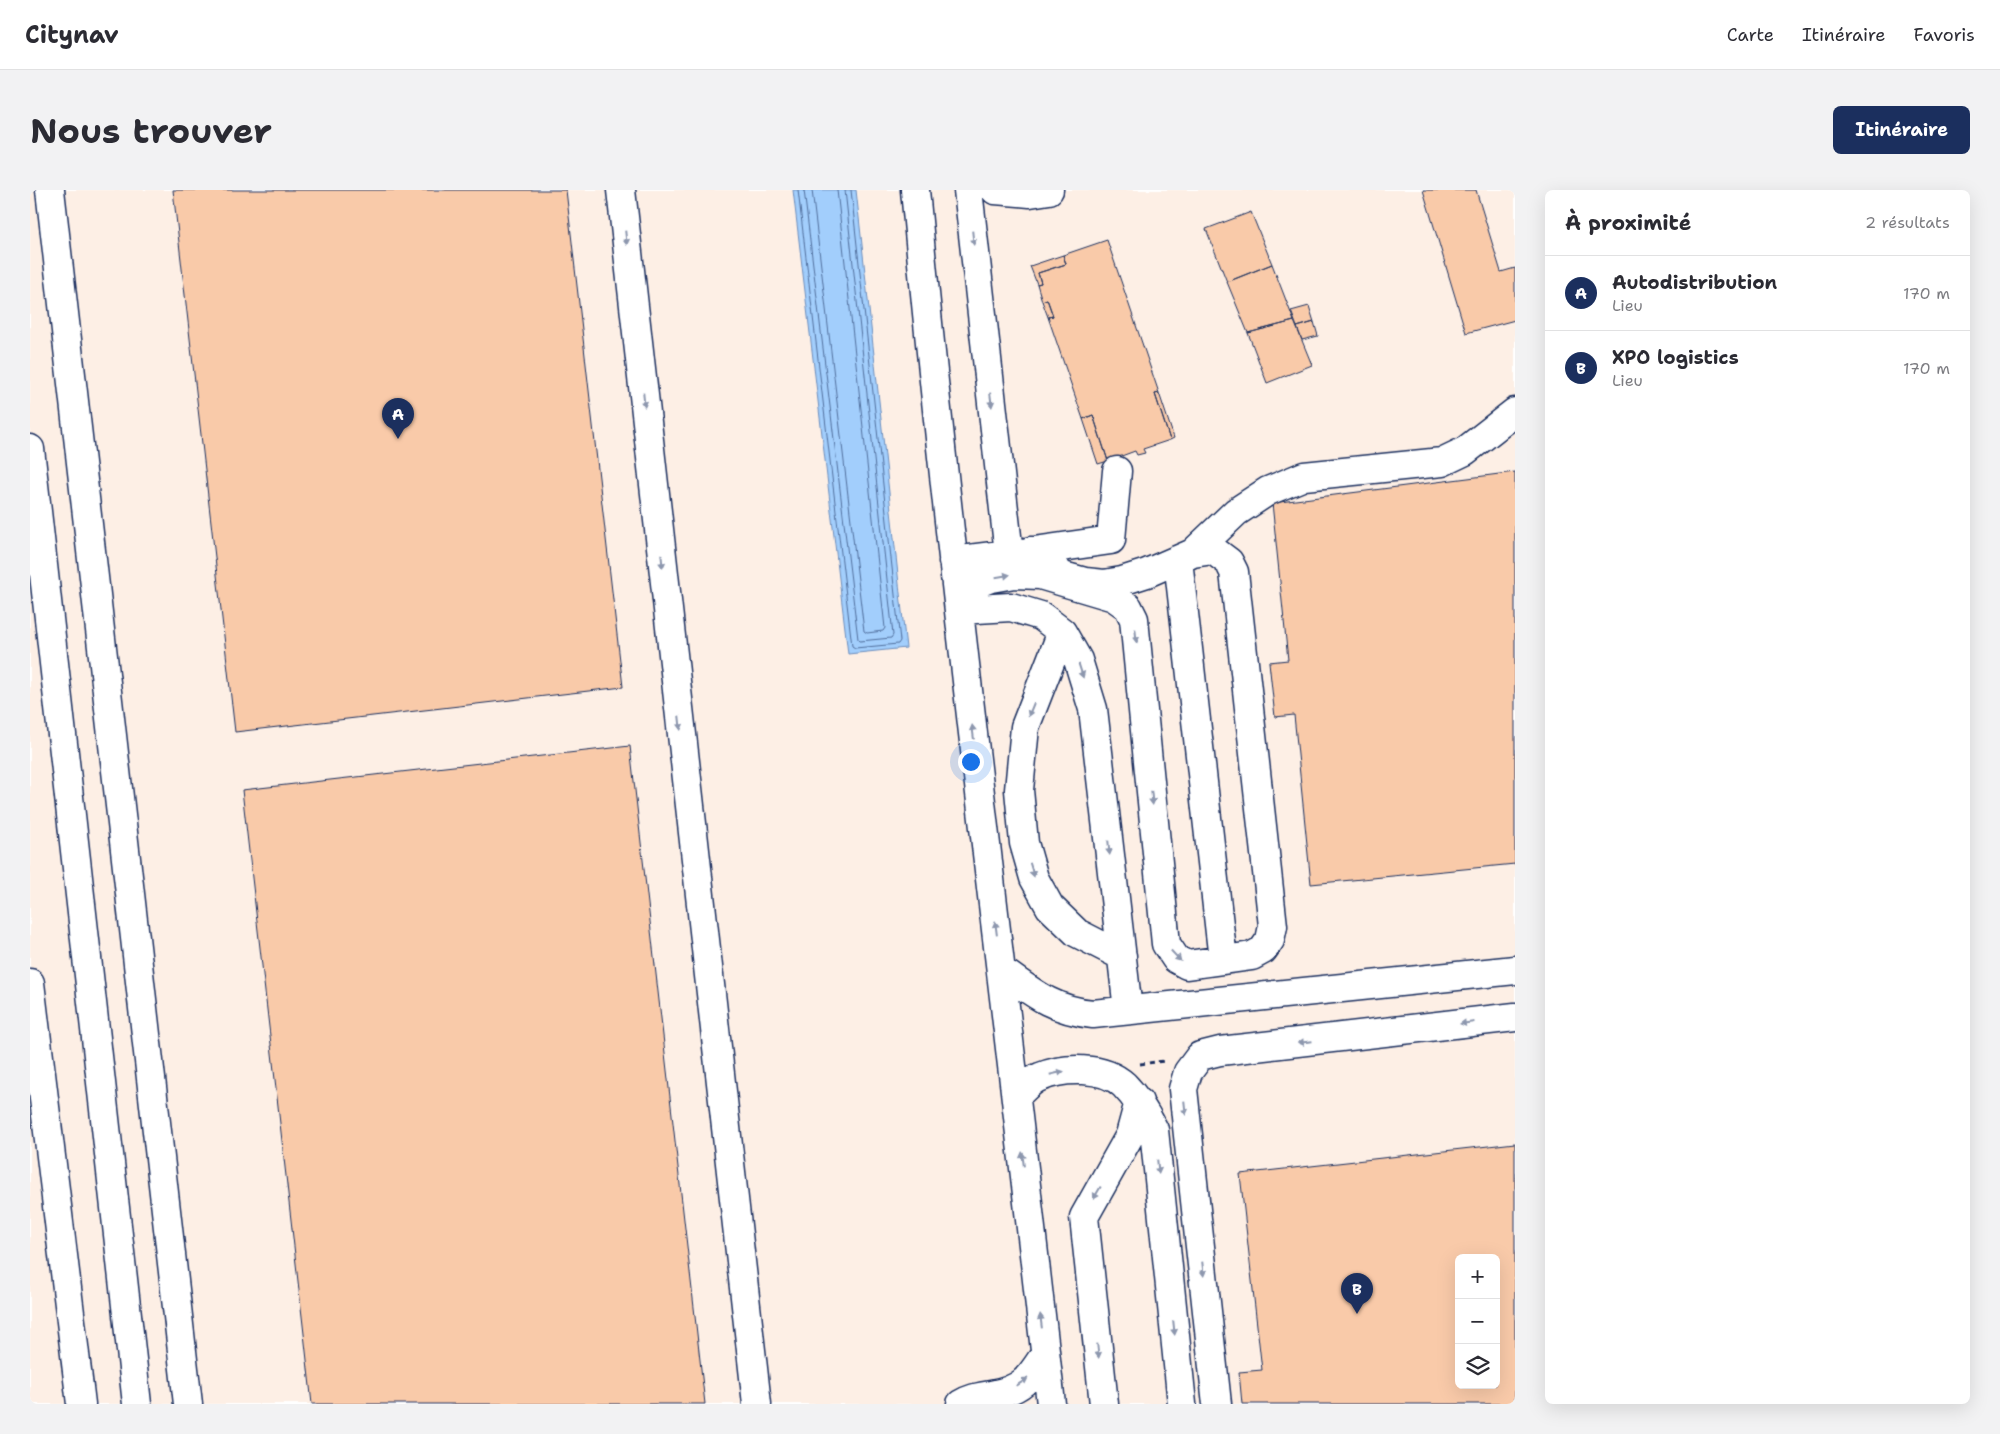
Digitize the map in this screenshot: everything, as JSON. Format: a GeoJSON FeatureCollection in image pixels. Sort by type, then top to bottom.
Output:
{"type":"FeatureCollection","features":[{"type":"Feature","properties":{"kind":"street"},"geometry":{"type":"LineString","coordinates":[[50,190],[188,1404]]}},
{"type":"Feature","properties":{"kind":"street"},"geometry":{"type":"LineString","coordinates":[[621,190],[757,1404]]}},
{"type":"Feature","properties":{"kind":"street"},"geometry":{"type":"LineString","coordinates":[[916,190],[930,349],[953,561],[1050,1404]]}},
{"type":"Feature","properties":{"kind":"street"},"geometry":{"type":"LineString","coordinates":[[968,190],[1019,553]]}},
{"type":"Feature","properties":{"kind":"street"},"geometry":{"type":"LineString","coordinates":[[995,190],[1030,193],[1049,190]]}},
{"type":"Feature","properties":{"kind":"street"},"geometry":{"type":"LineString","coordinates":[[1186,556],[1236,512],[1268,491],[1304,476],[1442,462],[1465,451],[1515,412]]}},
{"type":"Feature","properties":{"kind":"street"},"geometry":{"type":"LineString","coordinates":[[30,449],[137,1404]]}},
{"type":"Feature","properties":{"kind":"street"},"geometry":{"type":"LineString","coordinates":[[953,561],[1111,540],[1117,471]]}},
{"type":"Feature","properties":{"kind":"street"},"geometry":{"type":"LineString","coordinates":[[958,600],[991,578],[1014,574],[1040,575],[1114,597],[1128,607],[1134,619],[1166,944],[1176,959],[1187,965],[1252,956],[1263,950],[1270,940],[1273,926],[1234,572],[1229,562],[1213,550],[1186,556],[1148,573],[1104,584],[1085,582],[1063,576],[1019,553]]}},
{"type":"Feature","properties":{"kind":"street"},"geometry":{"type":"LineString","coordinates":[[1186,556],[1222,960]]}},
{"type":"Feature","properties":{"kind":"street"},"geometry":{"type":"LineString","coordinates":[[958,600],[1011,607],[1041,616],[1062,632],[1078,660],[1094,709],[1128,1010]]}},
{"type":"Feature","properties":{"kind":"street"},"geometry":{"type":"LineString","coordinates":[[1062,632],[1025,727],[1019,790],[1024,843],[1034,878],[1050,907],[1077,933],[1122,956]]}},
{"type":"Feature","properties":{"kind":"street"},"geometry":{"type":"LineString","coordinates":[[1001,970],[1042,1000],[1072,1012],[1093,1014],[1515,970]]}},
{"type":"Feature","properties":{"kind":"street"},"geometry":{"type":"LineString","coordinates":[[30,983],[81,1404]]}},
{"type":"Feature","properties":{"kind":"street"},"geometry":{"type":"LineString","coordinates":[[1217,1404],[1183,1089],[1188,1072],[1200,1056],[1220,1051],[1515,1017]]}},
{"type":"Feature","properties":{"kind":"street"},"geometry":{"type":"LineString","coordinates":[[1016,1096],[1038,1077],[1070,1070],[1095,1070],[1122,1084],[1139,1102],[1154,1130],[1182,1404]]}},
{"type":"Feature","properties":{"kind":"street"},"geometry":{"type":"LineString","coordinates":[[1104,1404],[1084,1217],[1130,1135],[1139,1102]]}},
{"type":"Feature","properties":{"kind":"street"},"geometry":{"type":"LineString","coordinates":[[961,1404],[969,1399],[1006,1392],[1028,1380],[1045,1354]]}},
{"type":"Feature","properties":{"kind":"path"},"geometry":{"type":"LineString","coordinates":[[1095,1070],[1200,1056]]}},
{"type":"Feature","properties":{"kind":"shaded area"},"geometry":{"type":"Polygon","coordinates":[[[30,190],[1515,190],[1515,1404],[30,1404],[30,190]]]}},
{"type":"Feature","properties":{"kind":"water"},"geometry":{"type":"Polygon","coordinates":[[[793,190],[856,190],[906,648],[848,654],[793,190]]]}},
{"type":"Feature","properties":{"kind":"building"},"geometry":{"type":"Polygon","coordinates":[[[173,190],[566,190],[623,687],[235,732],[173,190]]]}},
{"type":"Feature","properties":{"kind":"building"},"geometry":{"type":"Polygon","coordinates":[[[1423,190],[1476,190],[1501,272],[1515,268],[1515,320],[1466,333],[1423,190]]]}},
{"type":"Feature","properties":{"kind":"building"},"geometry":{"type":"Polygon","coordinates":[[[1251,212],[1272,264],[1227,282],[1206,229],[1251,212]]]}},
{"type":"Feature","properties":{"kind":"building"},"geometry":{"type":"Polygon","coordinates":[[[1107,240],[1159,393],[1155,394],[1170,440],[1143,449],[1145,453],[1137,455],[1135,451],[1108,461],[1093,415],[1083,419],[1048,317],[1053,316],[1047,299],[1042,301],[1037,284],[1041,283],[1038,273],[1066,264],[1063,255],[1107,240]]]}},
{"type":"Feature","properties":{"kind":"building"},"geometry":{"type":"Polygon","coordinates":[[[1063,255],[1066,264],[1038,273],[1041,283],[1037,284],[1030,266],[1063,255]]]}},
{"type":"Feature","properties":{"kind":"building"},"geometry":{"type":"Polygon","coordinates":[[[1272,264],[1294,321],[1248,333],[1227,282],[1272,264]]]}},
{"type":"Feature","properties":{"kind":"building"},"geometry":{"type":"Polygon","coordinates":[[[1047,299],[1053,316],[1048,317],[1042,301],[1047,299]]]}},
{"type":"Feature","properties":{"kind":"building"},"geometry":{"type":"Polygon","coordinates":[[[1309,306],[1314,322],[1297,327],[1291,311],[1309,306]]]}},
{"type":"Feature","properties":{"kind":"building"},"geometry":{"type":"Polygon","coordinates":[[[1294,321],[1312,365],[1267,383],[1248,333],[1294,321]]]}},
{"type":"Feature","properties":{"kind":"building"},"geometry":{"type":"Polygon","coordinates":[[[1314,322],[1318,336],[1302,340],[1297,327],[1314,322]]]}},
{"type":"Feature","properties":{"kind":"building"},"geometry":{"type":"Polygon","coordinates":[[[1159,393],[1174,438],[1170,440],[1155,394],[1159,393]]]}},
{"type":"Feature","properties":{"kind":"building"},"geometry":{"type":"Polygon","coordinates":[[[1093,415],[1108,461],[1098,464],[1083,419],[1093,415]]]}},
{"type":"Feature","properties":{"kind":"building"},"geometry":{"type":"Polygon","coordinates":[[[1515,472],[1515,864],[1311,884],[1294,715],[1275,717],[1269,662],[1288,660],[1272,503],[1515,472]]]}},
{"type":"Feature","properties":{"kind":"building"},"geometry":{"type":"Polygon","coordinates":[[[630,746],[705,1404],[312,1404],[242,790],[630,746]]]}},
{"type":"Feature","properties":{"kind":"building"},"geometry":{"type":"Polygon","coordinates":[[[1515,1143],[1515,1404],[1242,1404],[1239,1372],[1262,1370],[1240,1174],[1515,1143]]]}},
{"type":"Feature","properties":{"kind":"place","name":"Autodistribution"},"geometry":{"type":"Point","coordinates":[398,439]}},
{"type":"Feature","properties":{"kind":"place","name":"XPO logistics"},"geometry":{"type":"Point","coordinates":[1357,1314]}}]}
